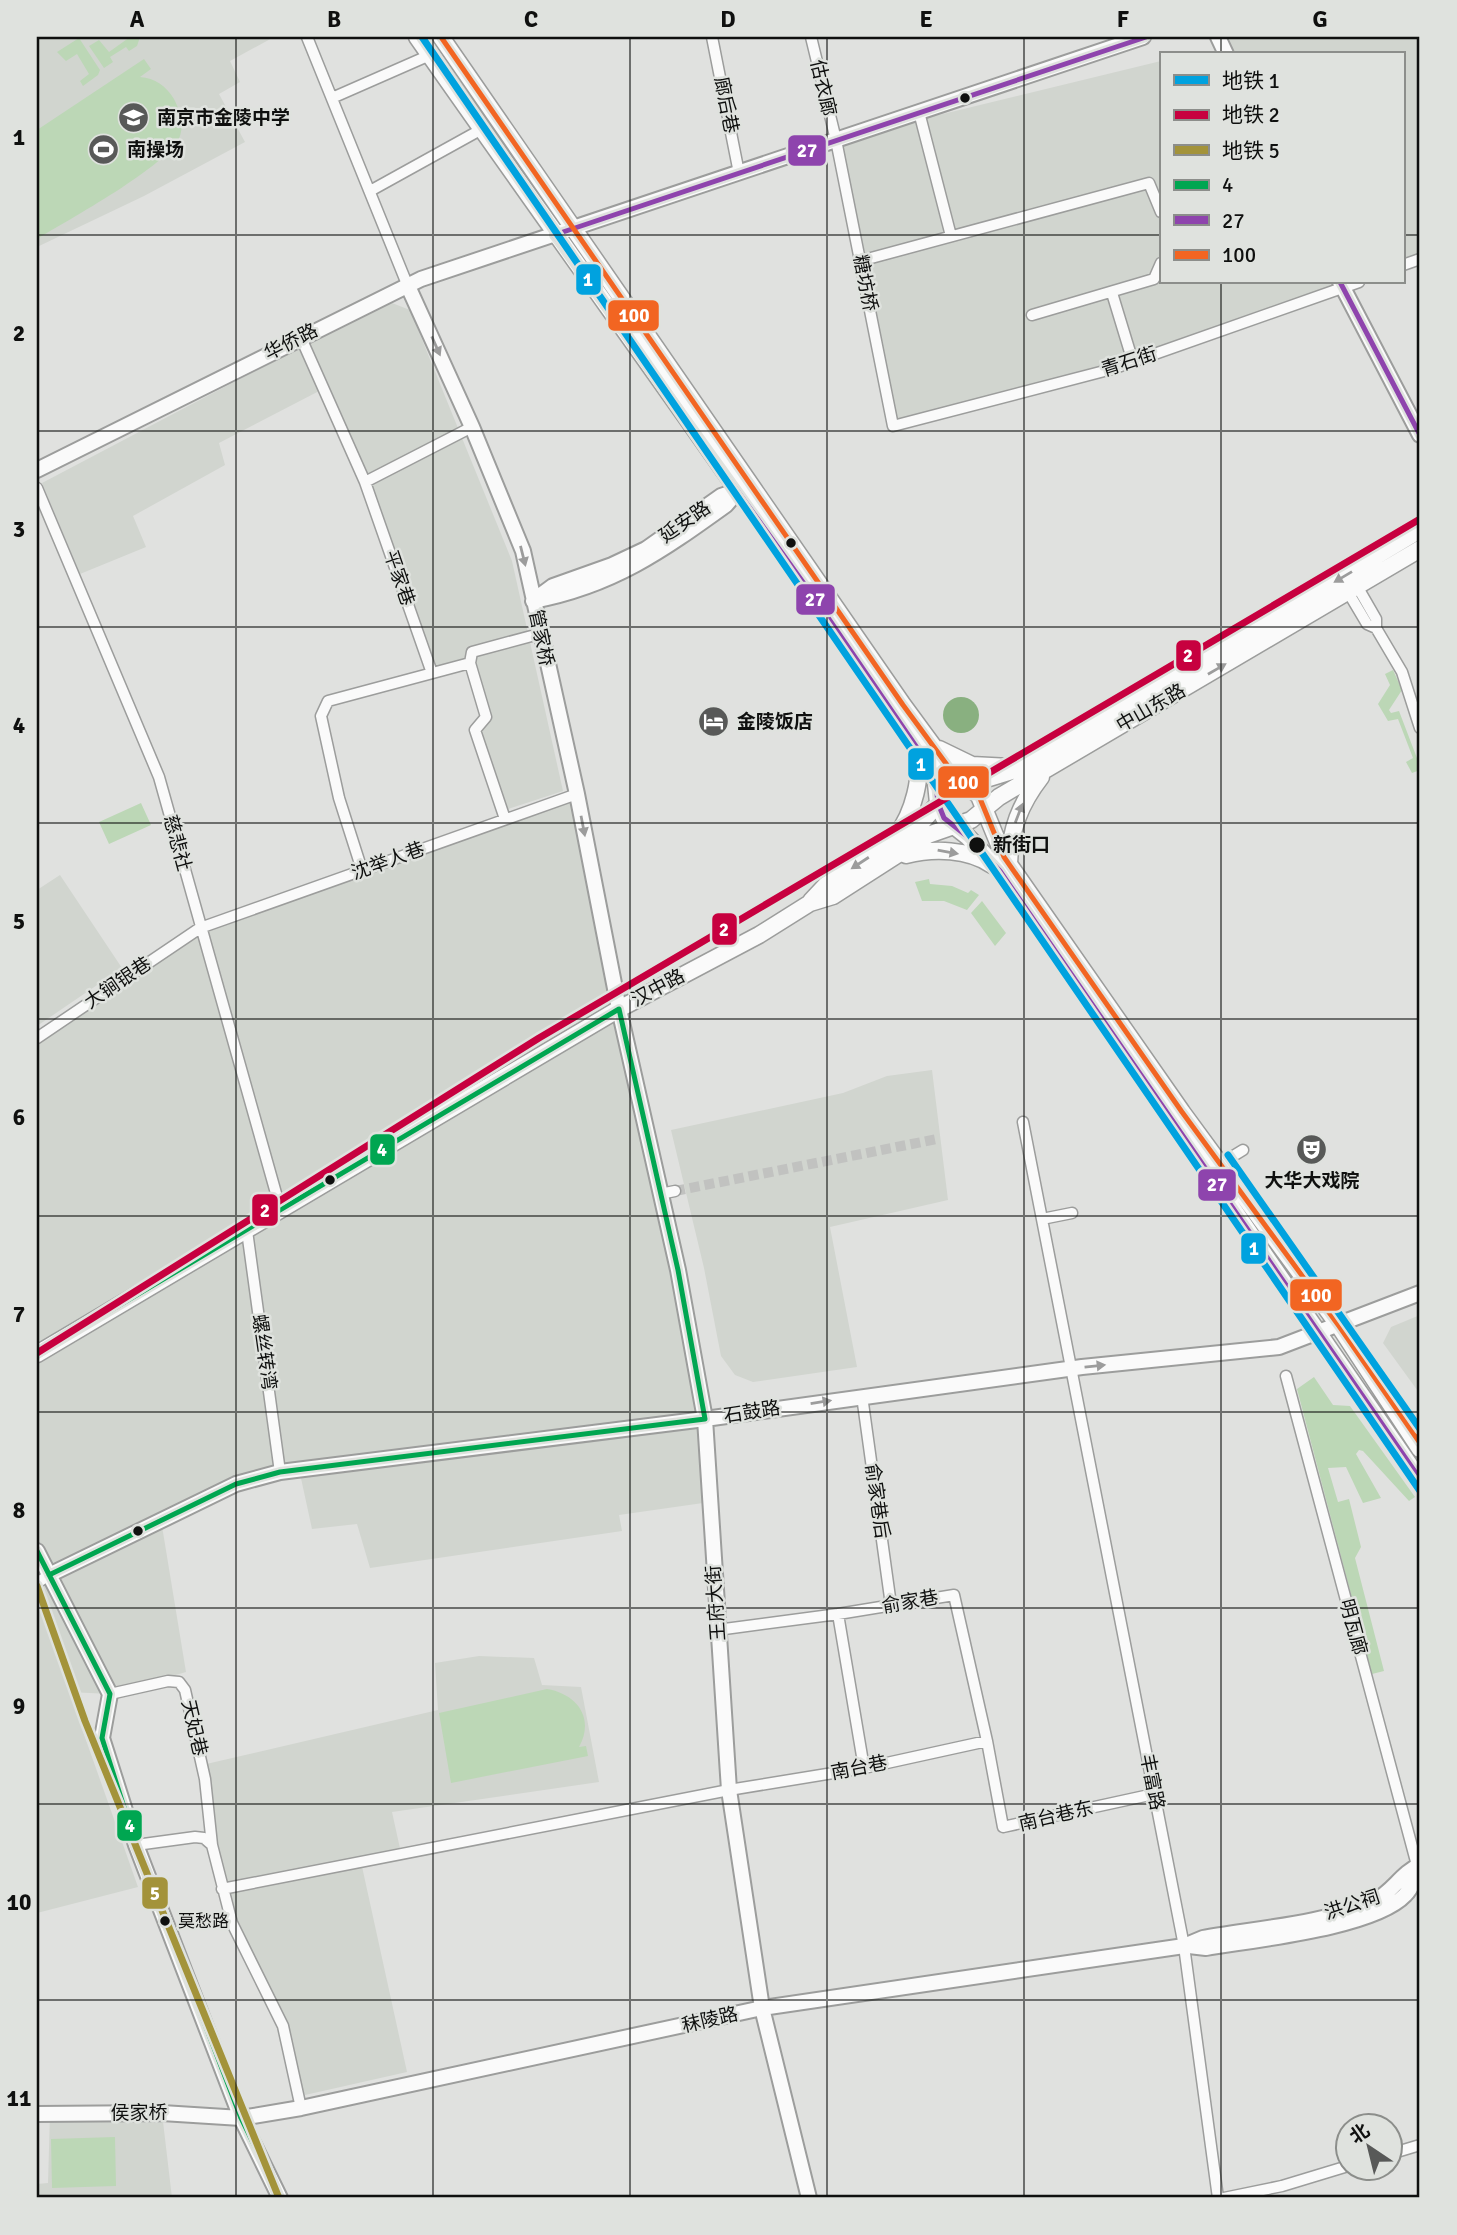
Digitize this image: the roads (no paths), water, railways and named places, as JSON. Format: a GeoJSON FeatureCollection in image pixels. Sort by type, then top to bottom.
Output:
{"type":"FeatureCollection","features":[{"type":"Feature","properties":{"kind":"main road"},"geometry":{"type":"LineString","coordinates":[[417,37],[554,235],[921,741],[977,796],[1005,867],[1170,1120],[1321,1333],[1420,1479]]}},
{"type":"Feature","properties":{"kind":"main road"},"geometry":{"type":"LineString","coordinates":[[441,37],[574,228],[921,741],[935,774],[944,818],[1005,867],[1339,1326],[1420,1449]]}},
{"type":"Feature","properties":{"kind":"main road","name":"中山东路"},"geometry":{"type":"LineString","coordinates":[[957,826],[977,796],[1009,774],[1043,764],[1420,530]]}},
{"type":"Feature","properties":{"kind":"main road","name":"中山东路"},"geometry":{"type":"LineString","coordinates":[[950,790],[977,796],[1043,764],[1420,549]]}},
{"type":"Feature","properties":{"kind":"main road"},"geometry":{"type":"LineString","coordinates":[[921,741],[950,757],[972,765],[1002,769],[1043,764]]}},
{"type":"Feature","properties":{"kind":"main road"},"geometry":{"type":"LineString","coordinates":[[889,852],[910,812],[921,741]]}},
{"type":"Feature","properties":{"kind":"main road"},"geometry":{"type":"LineString","coordinates":[[1005,867],[1018,813],[1043,764]]}},
{"type":"Feature","properties":{"kind":"main road","name":"汉中路"},"geometry":{"type":"LineString","coordinates":[[889,852],[922,822],[950,790]]}},
{"type":"Feature","properties":{"kind":"main road","name":"汉中路"},"geometry":{"type":"LineString","coordinates":[[37,1354],[619,1009],[758,935],[810,903],[826,885],[889,852],[957,826]]}},
{"type":"Feature","properties":{"kind":"main road"},"geometry":{"type":"LineString","coordinates":[[889,852],[935,849],[971,856],[1005,867]]}},
{"type":"Feature","properties":{"kind":"street"},"geometry":{"type":"LineString","coordinates":[[307,37],[407,284]]}},
{"type":"Feature","properties":{"kind":"street","name":"廊后巷"},"geometry":{"type":"LineString","coordinates":[[712,37],[739,173]]}},
{"type":"Feature","properties":{"kind":"street","name":"估衣廊"},"geometry":{"type":"LineString","coordinates":[[811,37],[835,140]]}},
{"type":"Feature","properties":{"kind":"street","name":"华侨路"},"geometry":{"type":"LineString","coordinates":[[37,470],[407,284],[1143,37]]}},
{"type":"Feature","properties":{"kind":"street"},"geometry":{"type":"LineString","coordinates":[[332,98],[430,55]]}},
{"type":"Feature","properties":{"kind":"street"},"geometry":{"type":"LineString","coordinates":[[919,112],[951,236]]}},
{"type":"Feature","properties":{"kind":"street"},"geometry":{"type":"LineString","coordinates":[[370,191],[482,129]]}},
{"type":"Feature","properties":{"kind":"street","name":"糖坊桥"},"geometry":{"type":"LineString","coordinates":[[835,140],[893,426]]}},
{"type":"Feature","properties":{"kind":"street"},"geometry":{"type":"LineString","coordinates":[[860,261],[1149,183],[1160,210]]}},
{"type":"Feature","properties":{"kind":"street"},"geometry":{"type":"LineString","coordinates":[[1032,315],[1154,279],[1160,265]]}},
{"type":"Feature","properties":{"kind":"street","name":"管家桥"},"geometry":{"type":"LineString","coordinates":[[407,284],[472,427],[523,551],[539,634],[577,794],[619,1009]]}},
{"type":"Feature","properties":{"kind":"street"},"geometry":{"type":"LineString","coordinates":[[1341,285],[1420,435]]}},
{"type":"Feature","properties":{"kind":"street","name":"青石街"},"geometry":{"type":"LineString","coordinates":[[893,426],[1112,369],[1341,285]]}},
{"type":"Feature","properties":{"kind":"street"},"geometry":{"type":"LineString","coordinates":[[1112,293],[1133,362]]}},
{"type":"Feature","properties":{"kind":"street","name":"平家巷"},"geometry":{"type":"LineString","coordinates":[[301,338],[365,482],[432,673]]}},
{"type":"Feature","properties":{"kind":"street"},"geometry":{"type":"LineString","coordinates":[[365,482],[472,427]]}},
{"type":"Feature","properties":{"kind":"street","name":"慈悲社"},"geometry":{"type":"LineString","coordinates":[[37,488],[159,777],[281,1211]]}},
{"type":"Feature","properties":{"kind":"street","name":"延安路"},"geometry":{"type":"LineString","coordinates":[[533,601],[553,586],[638,553],[721,496],[738,491]]}},
{"type":"Feature","properties":{"kind":"street"},"geometry":{"type":"LineString","coordinates":[[1353,589],[1367,624],[1376,628],[1402,672],[1420,728]]}},
{"type":"Feature","properties":{"kind":"street"},"geometry":{"type":"LineString","coordinates":[[505,819],[475,730],[486,717],[470,663],[472,652],[539,634]]}},
{"type":"Feature","properties":{"kind":"street"},"geometry":{"type":"LineString","coordinates":[[362,870],[339,798],[321,716],[328,701],[470,663]]}},
{"type":"Feature","properties":{"kind":"street","name":"沈举人巷"},"geometry":{"type":"LineString","coordinates":[[200,928],[577,794]]}},
{"type":"Feature","properties":{"kind":"street","name":"大锏银巷"},"geometry":{"type":"LineString","coordinates":[[37,1038],[200,928]]}},
{"type":"Feature","properties":{"kind":"street","name":"王府大街"},"geometry":{"type":"LineString","coordinates":[[619,1009],[668,1192],[678,1270],[705,1419],[729,1790],[762,2008],[808,2198]]}},
{"type":"Feature","properties":{"kind":"street","name":"丰富路"},"geometry":{"type":"LineString","coordinates":[[1023,1122],[1184,1946],[1218,2198]]}},
{"type":"Feature","properties":{"kind":"street"},"geometry":{"type":"LineString","coordinates":[[1220,1164],[1243,1150]]}},
{"type":"Feature","properties":{"kind":"street"},"geometry":{"type":"LineString","coordinates":[[1042,1219],[1072,1213]]}},
{"type":"Feature","properties":{"kind":"street","name":"螺丝转湾"},"geometry":{"type":"LineString","coordinates":[[247,1231],[280,1472]]}},
{"type":"Feature","properties":{"kind":"street","name":"石鼓路"},"geometry":{"type":"LineString","coordinates":[[43,1579],[236,1484],[280,1472],[705,1419],[1070,1369],[1279,1347],[1420,1293]]}},
{"type":"Feature","properties":{"kind":"street","name":"明瓦廊"},"geometry":{"type":"LineString","coordinates":[[1286,1376],[1419,1869]]}},
{"type":"Feature","properties":{"kind":"street","name":"俞家巷后"},"geometry":{"type":"LineString","coordinates":[[862,1396],[891,1605]]}},
{"type":"Feature","properties":{"kind":"street"},"geometry":{"type":"LineString","coordinates":[[37,1551],[43,1579],[110,1694],[102,1738],[136,1845],[242,2118],[279,2198]]}},
{"type":"Feature","properties":{"kind":"street","name":"俞家巷"},"geometry":{"type":"LineString","coordinates":[[717,1630],[954,1595],[988,1741]]}},
{"type":"Feature","properties":{"kind":"street"},"geometry":{"type":"LineString","coordinates":[[838,1614],[864,1768]]}},
{"type":"Feature","properties":{"kind":"street","name":"天妃巷"},"geometry":{"type":"LineString","coordinates":[[110,1694],[168,1682],[179,1682],[185,1690],[205,1779],[212,1845]]}},
{"type":"Feature","properties":{"kind":"street","name":"南台巷东"},"geometry":{"type":"LineString","coordinates":[[988,1741],[1003,1827],[1154,1794]]}},
{"type":"Feature","properties":{"kind":"street","name":"南台巷"},"geometry":{"type":"LineString","coordinates":[[222,1889],[729,1790],[864,1768],[988,1741]]}},
{"type":"Feature","properties":{"kind":"street"},"geometry":{"type":"LineString","coordinates":[[136,1845],[195,1837],[204,1838],[212,1845],[232,1923],[283,2026],[301,2108]]}},
{"type":"Feature","properties":{"kind":"street","name":"洪公祠"},"geometry":{"type":"LineString","coordinates":[[1184,1946],[1203,1938],[1348,1911],[1390,1892],[1404,1874],[1419,1869]]}},
{"type":"Feature","properties":{"kind":"street","name":"秣陵路"},"geometry":{"type":"LineString","coordinates":[[242,2118],[301,2108],[762,2008],[1184,1946]]}},
{"type":"Feature","properties":{"kind":"street","name":"侯家桥"},"geometry":{"type":"LineString","coordinates":[[37,2114],[162,2113],[242,2118]]}},
{"type":"Feature","properties":{"kind":"street"},"geometry":{"type":"LineString","coordinates":[[1224,2198],[1282,2186],[1334,2170]]}},
{"type":"Feature","properties":{"kind":"tunnel"},"geometry":{"type":"LineString","coordinates":[[675,1191],[937,1139]]}},
{"type":"Feature","properties":{"kind":"metro line","name":"1"},"geometry":{"type":"LineString","coordinates":[[422,37],[1420,1491]]}},
{"type":"Feature","properties":{"kind":"metro line","name":"2"},"geometry":{"type":"LineString","coordinates":[[37,1353],[539,1038],[1420,519]]}},
{"type":"Feature","properties":{"kind":"metro line","name":"1"},"geometry":{"type":"LineString","coordinates":[[1228,1155],[1420,1429]]}},
{"type":"Feature","properties":{"kind":"metro line","name":"5"},"geometry":{"type":"LineString","coordinates":[[37,1586],[85,1721],[279,2198]]}},
{"type":"Feature","properties":{"kind":"place","name":"南京市金陵中学"},"geometry":{"type":"Point","coordinates":[134,118]}},
{"type":"Feature","properties":{"kind":"place","name":"南操场"},"geometry":{"type":"Point","coordinates":[104,150]}},
{"type":"Feature","properties":{"kind":"place","name":"金陵饭店"},"geometry":{"type":"Point","coordinates":[714,722]}},
{"type":"Feature","properties":{"kind":"place","name":"新街口"},"geometry":{"type":"Point","coordinates":[977,845]}},
{"type":"Feature","properties":{"kind":"place","name":"大华大戏院"},"geometry":{"type":"Point","coordinates":[1312,1150]}},
{"type":"Feature","properties":{"kind":"place","name":"莫愁路"},"geometry":{"type":"Point","coordinates":[165,1921]}}]}
